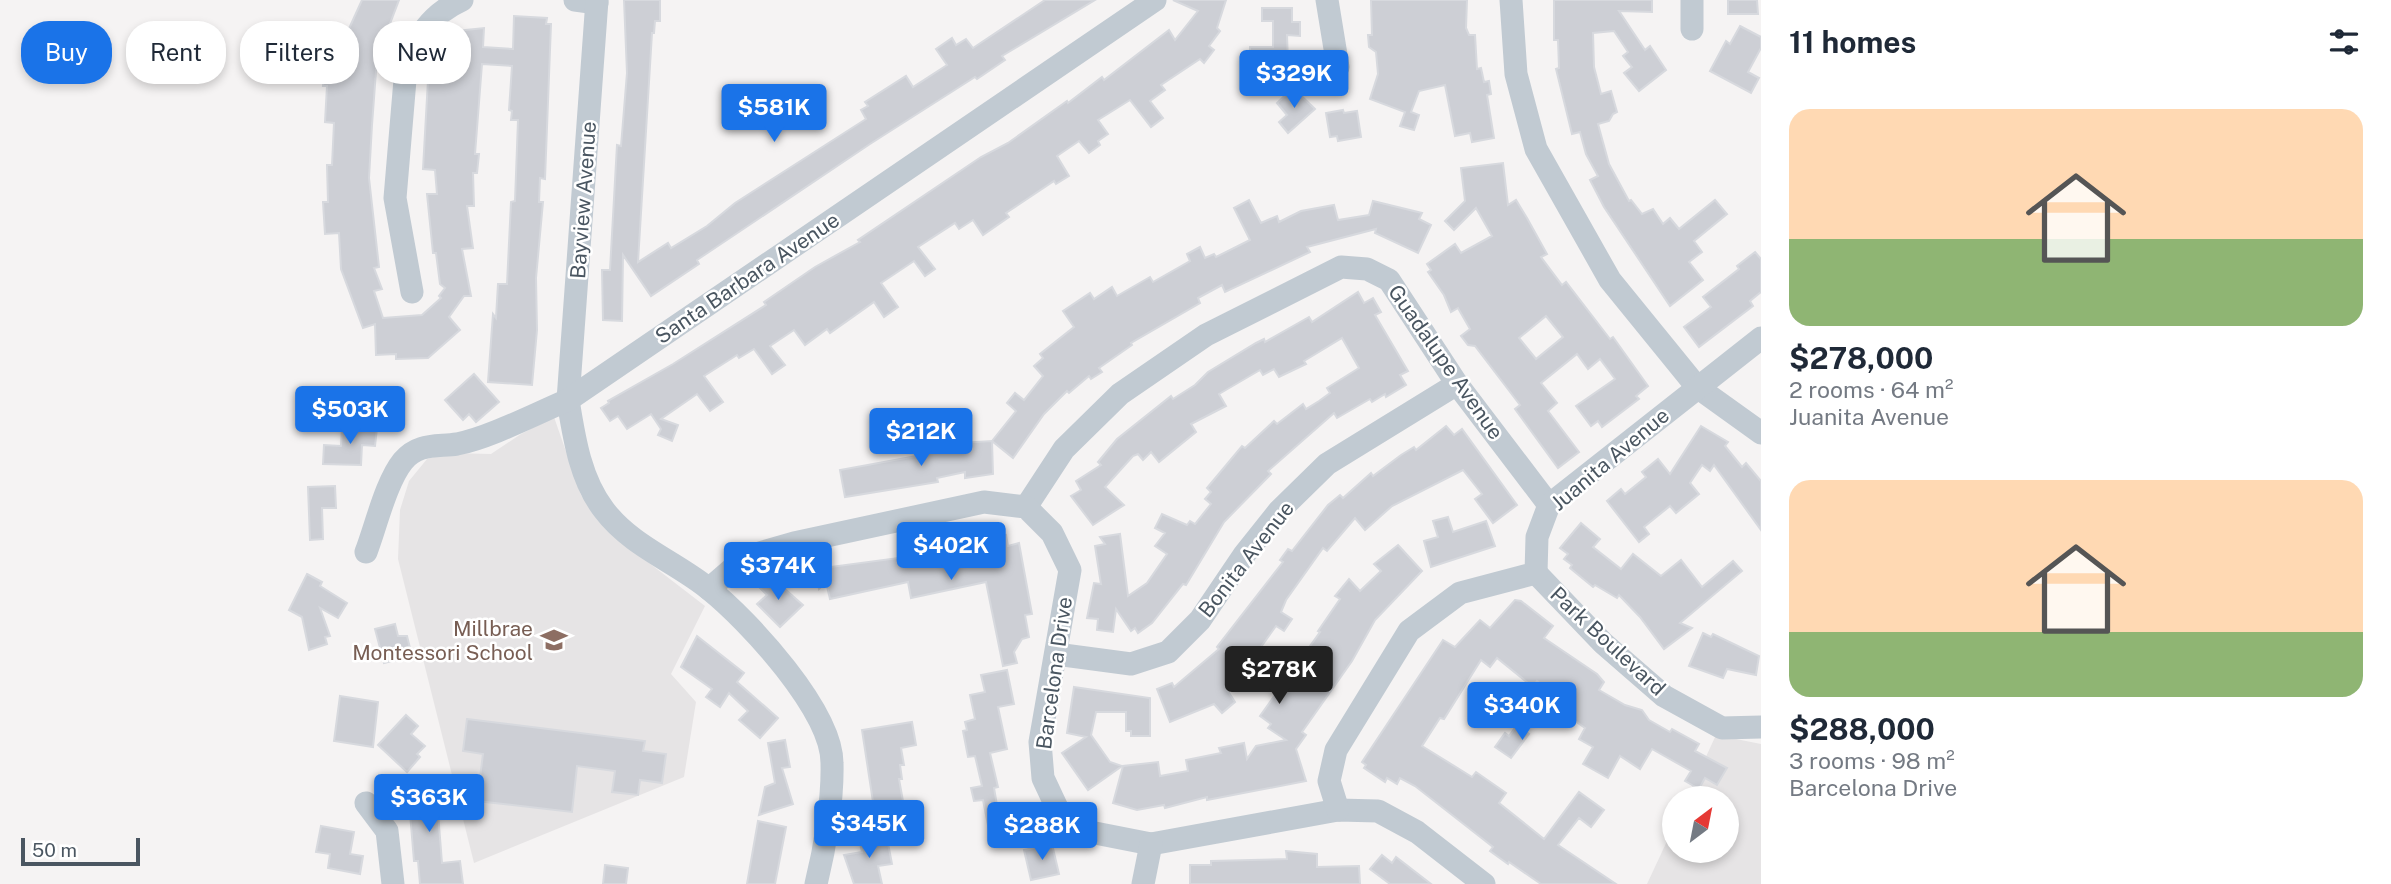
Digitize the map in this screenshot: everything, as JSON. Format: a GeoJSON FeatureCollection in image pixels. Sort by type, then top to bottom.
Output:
{"type":"FeatureCollection","features":[{"type":"Feature","properties":{"kind":"street"},"geometry":{"type":"LineString","coordinates":[[412,292],[394,198],[406,68],[412,49],[432,19],[462,0]]}},
{"type":"Feature","properties":{"kind":"street","name":"Santa Barbara Avenue"},"geometry":{"type":"LineString","coordinates":[[366,552],[402,462],[415,450],[428,445],[461,443],[568,400],[1155,0]]}},
{"type":"Feature","properties":{"kind":"street"},"geometry":{"type":"LineString","coordinates":[[1327,0],[1338,67]]}},
{"type":"Feature","properties":{"kind":"street"},"geometry":{"type":"LineString","coordinates":[[1511,0],[1516,75],[1536,149],[1610,280],[1697,387],[1761,433]]}},
{"type":"Feature","properties":{"kind":"street"},"geometry":{"type":"LineString","coordinates":[[1692,0],[1692,29]]}},
{"type":"Feature","properties":{"kind":"street","name":"Bayview Avenue"},"geometry":{"type":"LineString","coordinates":[[590,1],[568,400],[577,454],[603,510],[641,545],[709,589],[783,665],[816,708],[833,761],[816,884]]}},
{"type":"Feature","properties":{"kind":"street","name":"Guadalupe Avenue"},"geometry":{"type":"LineString","coordinates":[[1026,507],[1064,449],[1120,394],[1206,335],[1341,267],[1367,269],[1390,280],[1457,384],[1549,505]]}},
{"type":"Feature","properties":{"kind":"street","name":"Juanita Avenue"},"geometry":{"type":"LineString","coordinates":[[1536,573],[1537,537],[1549,505],[1761,338]]}},
{"type":"Feature","properties":{"kind":"street","name":"Bonita Avenue"},"geometry":{"type":"LineString","coordinates":[[1056,654],[1131,664],[1168,652],[1200,620],[1244,555],[1279,512],[1327,464],[1457,384]]}},
{"type":"Feature","properties":{"kind":"street"},"geometry":{"type":"LineString","coordinates":[[709,589],[746,557],[793,542],[984,502],[1026,507]]}},
{"type":"Feature","properties":{"kind":"street","name":"Barcelona Drive"},"geometry":{"type":"LineString","coordinates":[[1026,507],[1052,533],[1070,570],[1040,742],[1044,778],[1058,810],[1090,832],[1151,844],[1338,810],[1378,811],[1417,832],[1484,884]]}},
{"type":"Feature","properties":{"kind":"street"},"geometry":{"type":"LineString","coordinates":[[1338,810],[1329,781],[1336,750],[1409,631],[1460,593],[1536,573]]}},
{"type":"Feature","properties":{"kind":"street","name":"Park Boulevard"},"geometry":{"type":"LineString","coordinates":[[1536,573],[1603,643],[1664,696],[1722,728],[1761,727]]}},
{"type":"Feature","properties":{"kind":"street"},"geometry":{"type":"LineString","coordinates":[[366,803],[387,831],[393,884]]}},
{"type":"Feature","properties":{"kind":"street"},"geometry":{"type":"LineString","coordinates":[[1143,884],[1151,844]]}},
{"type":"Feature","properties":{"kind":"shaded area","name":"Millbrae Montessori School"},"geometry":{"type":"Polygon","coordinates":[[[554,417],[581,495],[597,517],[614,536],[705,606],[671,674],[696,702],[684,777],[474,863],[398,559],[400,510],[409,481],[427,459],[450,453],[491,454],[554,417]]]}},
{"type":"Feature","properties":{"kind":"shaded area"},"geometry":{"type":"Polygon","coordinates":[[[1716,735],[1761,744],[1761,884],[1647,884],[1662,852],[1662,863],[1740,863],[1740,786],[1693,786],[1716,735]]]}},
{"type":"Feature","properties":{"kind":"building"},"geometry":{"type":"Polygon","coordinates":[[[362,0],[399,0],[391,21],[373,21],[375,84],[369,178],[379,267],[374,268],[382,289],[374,291],[383,318],[422,315],[441,298],[439,296],[445,288],[440,284],[436,253],[433,253],[427,194],[437,194],[435,170],[423,169],[428,84],[471,84],[471,29],[484,28],[483,47],[513,49],[514,16],[547,18],[546,24],[551,24],[545,179],[540,178],[539,202],[543,202],[536,278],[537,330],[532,385],[488,382],[493,314],[496,318],[498,284],[507,284],[511,202],[515,201],[518,120],[511,120],[512,111],[509,110],[512,66],[482,64],[475,154],[479,154],[477,173],[473,173],[474,206],[467,206],[473,248],[462,249],[471,296],[464,296],[449,317],[460,330],[428,358],[396,359],[396,354],[376,355],[375,324],[363,328],[341,269],[339,233],[325,234],[323,202],[328,202],[327,165],[332,165],[334,123],[325,122],[327,86],[323,84],[359,84],[359,21],[352,21],[362,0]]]}},
{"type":"Feature","properties":{"kind":"building"},"geometry":{"type":"Polygon","coordinates":[[[624,0],[660,0],[660,21],[655,21],[652,33],[638,262],[668,243],[671,248],[707,226],[735,203],[866,119],[861,110],[868,106],[865,102],[906,76],[913,87],[947,65],[936,49],[952,38],[956,45],[966,39],[973,48],[1045,0],[1095,0],[1002,56],[1005,60],[977,79],[975,77],[870,144],[697,260],[699,264],[651,296],[623,255],[622,321],[603,320],[602,270],[610,270],[617,145],[621,146],[627,73],[624,0]]]}},
{"type":"Feature","properties":{"kind":"building"},"geometry":{"type":"Polygon","coordinates":[[[1173,0],[1226,0],[1217,28],[1220,31],[1209,46],[1214,50],[1204,63],[1200,59],[1161,85],[1165,90],[1150,101],[1163,118],[1151,127],[1130,100],[1098,120],[1108,134],[1098,141],[1100,145],[1089,153],[1079,141],[1057,156],[1069,176],[1056,184],[1054,181],[1006,213],[1009,217],[983,235],[973,220],[959,229],[955,223],[918,247],[935,269],[925,276],[914,261],[881,283],[898,307],[884,317],[874,302],[830,333],[827,329],[805,345],[794,330],[770,346],[785,365],[772,374],[754,349],[739,358],[737,355],[704,376],[723,402],[710,411],[697,394],[661,419],[678,425],[672,441],[658,435],[661,429],[651,414],[627,429],[618,416],[610,421],[601,408],[609,403],[608,401],[673,364],[766,305],[764,302],[815,267],[860,242],[858,240],[981,157],[1008,143],[1067,101],[1068,103],[1102,77],[1104,80],[1169,30],[1175,40],[1198,11],[1173,0]]]}},
{"type":"Feature","properties":{"kind":"building"},"geometry":{"type":"Polygon","coordinates":[[[1371,0],[1467,0],[1466,28],[1469,35],[1475,35],[1477,69],[1481,68],[1484,82],[1489,81],[1491,94],[1487,95],[1494,138],[1472,142],[1470,133],[1455,136],[1445,85],[1419,91],[1411,112],[1419,115],[1414,130],[1400,126],[1405,112],[1370,99],[1378,74],[1376,52],[1369,47],[1368,35],[1372,35],[1371,0]]]}},
{"type":"Feature","properties":{"kind":"building"},"geometry":{"type":"Polygon","coordinates":[[[1554,0],[1652,0],[1652,12],[1619,11],[1645,50],[1650,46],[1666,70],[1639,91],[1624,73],[1632,67],[1623,56],[1628,52],[1614,31],[1593,33],[1594,67],[1601,94],[1611,91],[1617,112],[1609,121],[1598,124],[1609,164],[1629,201],[1631,200],[1642,214],[1653,209],[1663,224],[1670,218],[1679,229],[1715,200],[1727,214],[1694,241],[1702,252],[1689,262],[1703,280],[1670,306],[1604,207],[1590,180],[1598,176],[1586,154],[1580,132],[1572,134],[1556,69],[1559,68],[1558,40],[1554,40],[1554,0]]]}},
{"type":"Feature","properties":{"kind":"building"},"geometry":{"type":"Polygon","coordinates":[[[1728,0],[1757,0],[1758,14],[1728,14],[1728,0]]]}},
{"type":"Feature","properties":{"kind":"building"},"geometry":{"type":"Polygon","coordinates":[[[1262,8],[1292,8],[1292,22],[1300,22],[1300,36],[1287,35],[1289,90],[1249,90],[1250,47],[1273,47],[1273,21],[1262,21],[1262,8]]]}},
{"type":"Feature","properties":{"kind":"building"},"geometry":{"type":"Polygon","coordinates":[[[1740,26],[1761,37],[1761,48],[1748,72],[1759,78],[1751,93],[1710,71],[1726,41],[1730,44],[1740,26]]]}},
{"type":"Feature","properties":{"kind":"building"},"geometry":{"type":"Polygon","coordinates":[[[1293,88],[1315,109],[1288,133],[1279,122],[1287,115],[1277,103],[1293,88]]]}},
{"type":"Feature","properties":{"kind":"building"},"geometry":{"type":"Polygon","coordinates":[[[1343,110],[1344,113],[1357,111],[1361,137],[1338,141],[1337,136],[1330,137],[1326,113],[1343,110]]]}},
{"type":"Feature","properties":{"kind":"building"},"geometry":{"type":"Polygon","coordinates":[[[1503,163],[1508,205],[1516,200],[1547,254],[1541,257],[1562,285],[1566,282],[1610,339],[1613,337],[1648,386],[1636,396],[1639,399],[1602,427],[1598,421],[1591,426],[1576,406],[1615,379],[1600,359],[1588,369],[1577,354],[1541,383],[1557,403],[1548,411],[1579,452],[1558,468],[1515,409],[1520,405],[1475,346],[1468,345],[1461,336],[1470,329],[1458,308],[1451,312],[1444,295],[1428,272],[1431,270],[1427,264],[1455,244],[1461,253],[1492,236],[1476,208],[1454,230],[1445,221],[1465,201],[1461,168],[1503,163]],[[1546,316],[1519,338],[1536,359],[1563,337],[1546,316]]]}},
{"type":"Feature","properties":{"kind":"building"},"geometry":{"type":"Polygon","coordinates":[[[1249,200],[1261,223],[1277,216],[1279,222],[1301,211],[1334,205],[1338,220],[1369,215],[1373,201],[1422,213],[1419,219],[1431,225],[1418,253],[1375,233],[1376,229],[1307,247],[1310,252],[1225,292],[1222,285],[1198,298],[1200,303],[1131,343],[1132,345],[1099,368],[1102,372],[1091,379],[1089,376],[1069,393],[1067,391],[1044,414],[1013,458],[992,441],[1016,411],[1007,403],[1015,393],[1024,400],[1043,376],[1034,366],[1043,358],[1040,354],[1074,327],[1063,311],[1090,293],[1094,299],[1112,287],[1117,296],[1150,277],[1153,282],[1190,261],[1187,254],[1200,247],[1205,258],[1214,254],[1216,257],[1250,240],[1234,208],[1249,200]]]}},
{"type":"Feature","properties":{"kind":"building"},"geometry":{"type":"Polygon","coordinates":[[[1755,252],[1761,259],[1761,292],[1750,301],[1753,306],[1699,347],[1684,327],[1711,307],[1703,297],[1739,269],[1737,266],[1755,252]]]}},
{"type":"Feature","properties":{"kind":"building"},"geometry":{"type":"Polygon","coordinates":[[[1358,292],[1364,303],[1373,298],[1381,312],[1375,315],[1408,371],[1400,375],[1406,385],[1386,397],[1385,394],[1372,402],[1370,399],[1337,418],[1334,413],[1268,471],[1271,474],[1224,522],[1186,585],[1183,584],[1152,623],[1138,633],[1135,628],[1131,631],[1116,609],[1113,632],[1097,630],[1098,619],[1087,618],[1094,583],[1101,584],[1095,546],[1105,544],[1100,537],[1120,534],[1128,596],[1147,583],[1167,554],[1155,546],[1165,533],[1155,528],[1162,514],[1187,525],[1190,521],[1195,524],[1211,504],[1205,499],[1211,492],[1207,488],[1242,446],[1245,448],[1274,421],[1277,424],[1303,404],[1306,409],[1319,401],[1330,393],[1327,388],[1359,368],[1342,338],[1304,361],[1306,364],[1279,377],[1274,369],[1263,375],[1260,370],[1219,394],[1226,406],[1191,424],[1196,432],[1159,462],[1151,452],[1143,460],[1138,454],[1133,456],[1105,487],[1124,505],[1093,525],[1071,496],[1081,490],[1076,481],[1101,465],[1098,462],[1117,439],[1171,396],[1173,399],[1195,385],[1208,372],[1256,343],[1264,339],[1265,342],[1309,317],[1312,322],[1358,292]]]}},
{"type":"Feature","properties":{"kind":"building"},"geometry":{"type":"Polygon","coordinates":[[[474,374],[499,402],[476,422],[469,414],[463,420],[445,400],[474,374]]]}},
{"type":"Feature","properties":{"kind":"building"},"geometry":{"type":"Polygon","coordinates":[[[342,426],[377,428],[375,446],[362,445],[361,465],[323,464],[324,445],[341,446],[342,426]]]}},
{"type":"Feature","properties":{"kind":"building"},"geometry":{"type":"Polygon","coordinates":[[[1446,426],[1454,435],[1462,429],[1517,505],[1493,523],[1475,499],[1482,494],[1463,470],[1392,506],[1365,530],[1355,518],[1327,551],[1323,548],[1286,600],[1281,612],[1292,619],[1284,631],[1276,626],[1261,647],[1264,650],[1226,688],[1235,702],[1222,713],[1214,704],[1170,722],[1157,689],[1172,683],[1174,687],[1219,649],[1217,647],[1283,562],[1280,560],[1288,549],[1292,551],[1328,505],[1340,495],[1343,498],[1371,473],[1373,476],[1414,447],[1416,450],[1446,426]]]}},
{"type":"Feature","properties":{"kind":"building"},"geometry":{"type":"Polygon","coordinates":[[[1701,426],[1728,442],[1725,446],[1742,467],[1746,463],[1761,481],[1761,530],[1714,465],[1710,471],[1702,465],[1690,483],[1699,494],[1676,513],[1670,506],[1644,527],[1649,534],[1639,542],[1607,501],[1621,489],[1625,494],[1646,477],[1642,472],[1658,459],[1670,474],[1701,426]]]}},
{"type":"Feature","properties":{"kind":"building"},"geometry":{"type":"Polygon","coordinates":[[[940,438],[942,444],[992,441],[993,474],[965,478],[965,472],[937,478],[938,482],[845,497],[840,470],[922,455],[919,442],[940,438]]]}},
{"type":"Feature","properties":{"kind":"building"},"geometry":{"type":"Polygon","coordinates":[[[335,486],[336,508],[322,508],[323,539],[310,540],[308,487],[335,486]]]}},
{"type":"Feature","properties":{"kind":"building"},"geometry":{"type":"Polygon","coordinates":[[[1448,517],[1453,532],[1486,521],[1495,546],[1431,567],[1424,541],[1438,537],[1433,521],[1448,517]]]}},
{"type":"Feature","properties":{"kind":"building"},"geometry":{"type":"Polygon","coordinates":[[[1581,523],[1600,539],[1593,547],[1621,569],[1633,554],[1661,576],[1681,560],[1702,587],[1733,561],[1742,571],[1680,623],[1692,628],[1664,649],[1619,595],[1617,598],[1595,585],[1593,587],[1570,568],[1572,565],[1564,559],[1568,554],[1560,548],[1581,523]]]}},
{"type":"Feature","properties":{"kind":"building"},"geometry":{"type":"Polygon","coordinates":[[[1006,535],[1008,546],[1019,543],[1032,614],[1025,615],[1029,637],[1022,639],[1014,652],[1017,663],[1003,666],[986,582],[911,598],[908,582],[830,599],[826,582],[819,589],[815,569],[944,552],[943,548],[966,541],[1006,535]]]}},
{"type":"Feature","properties":{"kind":"building"},"geometry":{"type":"Polygon","coordinates":[[[1398,545],[1422,571],[1375,620],[1352,661],[1302,732],[1306,735],[1296,749],[1306,781],[1207,800],[1207,797],[1165,808],[1164,805],[1137,810],[1113,803],[1123,766],[1158,762],[1160,776],[1188,771],[1186,760],[1221,753],[1219,748],[1244,743],[1247,759],[1256,746],[1286,740],[1268,728],[1271,724],[1260,716],[1320,632],[1318,631],[1340,599],[1335,596],[1349,579],[1360,591],[1381,571],[1374,564],[1398,545]]]}},
{"type":"Feature","properties":{"kind":"building"},"geometry":{"type":"Polygon","coordinates":[[[307,574],[322,582],[320,586],[347,603],[338,618],[320,608],[330,636],[325,637],[327,644],[309,650],[302,617],[289,610],[307,574]]]}},
{"type":"Feature","properties":{"kind":"building"},"geometry":{"type":"Polygon","coordinates":[[[770,576],[803,605],[780,627],[757,604],[767,595],[759,587],[770,576]]]}},
{"type":"Feature","properties":{"kind":"building"},"geometry":{"type":"Polygon","coordinates":[[[1515,600],[1521,601],[1553,626],[1544,638],[1597,674],[1604,682],[1599,690],[1625,705],[1642,710],[1649,720],[1670,732],[1672,729],[1699,744],[1695,751],[1727,768],[1717,785],[1705,778],[1701,786],[1694,786],[1685,781],[1691,771],[1652,749],[1640,769],[1620,756],[1608,778],[1583,764],[1593,747],[1579,739],[1585,728],[1565,714],[1570,708],[1537,681],[1533,687],[1497,658],[1490,667],[1481,660],[1444,719],[1440,718],[1422,746],[1472,777],[1476,772],[1506,793],[1499,803],[1544,839],[1579,792],[1604,810],[1591,827],[1579,818],[1558,845],[1616,884],[1541,884],[1490,851],[1493,847],[1415,786],[1400,778],[1397,784],[1387,778],[1385,782],[1364,768],[1366,765],[1362,762],[1443,640],[1455,647],[1480,620],[1490,628],[1515,600]]]}},
{"type":"Feature","properties":{"kind":"building"},"geometry":{"type":"Polygon","coordinates":[[[395,624],[398,636],[407,636],[410,648],[402,650],[404,658],[384,663],[375,629],[395,624]]]}},
{"type":"Feature","properties":{"kind":"building"},"geometry":{"type":"Polygon","coordinates":[[[1703,633],[1711,637],[1713,634],[1759,656],[1756,675],[1727,669],[1723,678],[1689,666],[1703,633]]]}},
{"type":"Feature","properties":{"kind":"building"},"geometry":{"type":"Polygon","coordinates":[[[697,636],[744,673],[737,682],[778,718],[760,738],[739,720],[748,711],[729,693],[720,707],[706,697],[712,689],[681,667],[697,636]]]}},
{"type":"Feature","properties":{"kind":"building"},"geometry":{"type":"Polygon","coordinates":[[[1007,670],[1014,704],[998,707],[1007,749],[990,753],[998,787],[994,788],[998,811],[1016,808],[1018,821],[1028,819],[1031,832],[991,840],[983,800],[974,801],[971,788],[982,786],[975,756],[968,757],[963,731],[967,730],[965,722],[975,719],[970,695],[985,692],[981,675],[1007,670]]]}},
{"type":"Feature","properties":{"kind":"building"},"geometry":{"type":"Polygon","coordinates":[[[1074,687],[1150,698],[1150,736],[1131,736],[1131,731],[1126,731],[1126,712],[1096,712],[1091,735],[1110,762],[1122,766],[1088,790],[1062,753],[1086,737],[1067,733],[1074,687]]]}},
{"type":"Feature","properties":{"kind":"building"},"geometry":{"type":"Polygon","coordinates":[[[340,696],[378,702],[373,747],[334,741],[340,696]]]}},
{"type":"Feature","properties":{"kind":"building"},"geometry":{"type":"Polygon","coordinates":[[[406,715],[418,726],[411,734],[425,746],[417,754],[420,757],[407,772],[378,745],[406,715]]]}},
{"type":"Feature","properties":{"kind":"building"},"geometry":{"type":"Polygon","coordinates":[[[467,719],[645,741],[643,751],[666,754],[662,783],[640,780],[638,795],[612,792],[615,771],[577,766],[572,812],[477,801],[483,754],[463,751],[467,719]]]}},
{"type":"Feature","properties":{"kind":"building"},"geometry":{"type":"Polygon","coordinates":[[[912,722],[916,745],[901,748],[904,765],[900,765],[902,779],[899,779],[904,807],[915,807],[918,820],[877,828],[862,730],[912,722]]]}},
{"type":"Feature","properties":{"kind":"building"},"geometry":{"type":"Polygon","coordinates":[[[1517,725],[1529,734],[1511,758],[1495,747],[1505,733],[1509,736],[1517,725]]]}},
{"type":"Feature","properties":{"kind":"building"},"geometry":{"type":"Polygon","coordinates":[[[785,740],[790,767],[782,768],[793,804],[759,815],[765,787],[775,783],[768,743],[785,740]]]}},
{"type":"Feature","properties":{"kind":"building"},"geometry":{"type":"Polygon","coordinates":[[[435,775],[442,863],[460,861],[463,884],[420,884],[418,861],[414,861],[407,777],[435,775]]]}},
{"type":"Feature","properties":{"kind":"building"},"geometry":{"type":"Polygon","coordinates":[[[758,821],[786,827],[775,884],[747,884],[758,821]]]}},
{"type":"Feature","properties":{"kind":"building"},"geometry":{"type":"Polygon","coordinates":[[[321,826],[354,832],[350,854],[363,856],[360,874],[328,868],[330,854],[316,852],[321,826]]]}},
{"type":"Feature","properties":{"kind":"building"},"geometry":{"type":"Polygon","coordinates":[[[886,833],[892,864],[878,866],[882,884],[854,884],[844,855],[862,852],[859,839],[886,833]]]}},
{"type":"Feature","properties":{"kind":"building"},"geometry":{"type":"Polygon","coordinates":[[[1052,844],[1059,874],[1031,880],[1024,850],[1052,844]]]}},
{"type":"Feature","properties":{"kind":"building"},"geometry":{"type":"Polygon","coordinates":[[[1286,851],[1317,854],[1317,867],[1359,866],[1360,884],[1190,884],[1190,865],[1211,865],[1211,861],[1287,859],[1286,851]]]}},
{"type":"Feature","properties":{"kind":"building"},"geometry":{"type":"Polygon","coordinates":[[[1382,855],[1392,863],[1396,857],[1431,884],[1390,884],[1370,869],[1382,855]]]}},
{"type":"Feature","properties":{"kind":"building"},"geometry":{"type":"Polygon","coordinates":[[[605,865],[628,868],[626,884],[603,884],[605,865]]]}},
{"type":"Feature","properties":{"kind":"place","name":"Millbrae Montessori School"},"geometry":{"type":"Point","coordinates":[554,640]}}]}
